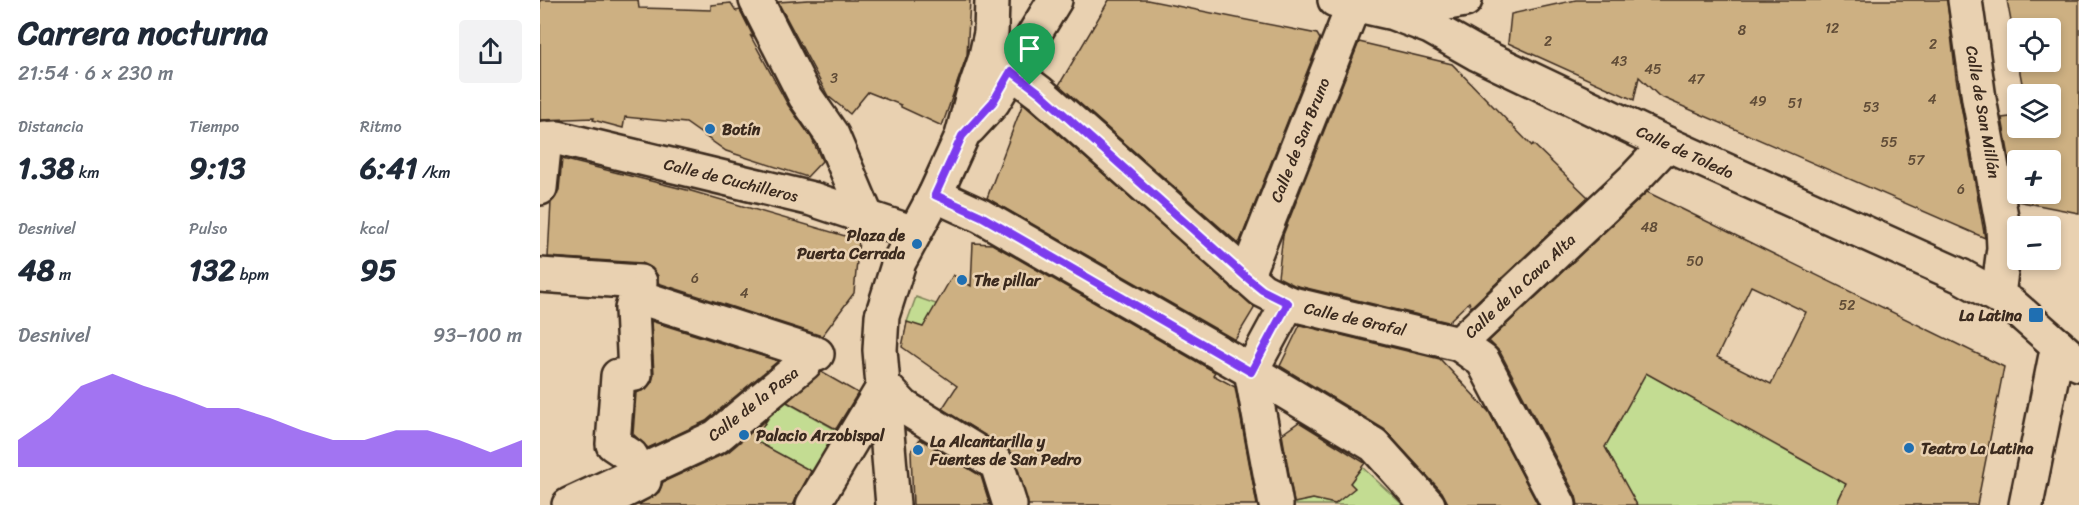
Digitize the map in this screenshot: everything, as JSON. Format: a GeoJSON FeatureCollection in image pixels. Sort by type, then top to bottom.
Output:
{"type":"FeatureCollection","features":[{"type":"Feature","properties":{"kind":"street"},"geometry":{"type":"LineString","coordinates":[[756,0],[805,96],[832,135],[867,218]]}},
{"type":"Feature","properties":{"kind":"street"},"geometry":{"type":"LineString","coordinates":[[893,505],[880,350],[882,316],[895,273],[962,136],[991,33],[992,0]]}},
{"type":"Feature","properties":{"kind":"street"},"geometry":{"type":"LineString","coordinates":[[962,136],[993,102],[1055,0]]}},
{"type":"Feature","properties":{"kind":"street"},"geometry":{"type":"LineString","coordinates":[[1394,13],[1465,0]]}},
{"type":"Feature","properties":{"kind":"street","name":"Calle de San Millán"},"geometry":{"type":"LineString","coordinates":[[1965,0],[1979,99],[2003,227],[2004,248],[1998,295]]}},
{"type":"Feature","properties":{"kind":"street","name":"Calle de Toledo"},"geometry":{"type":"LineString","coordinates":[[1344,2],[1394,13],[1430,27],[1476,53],[1667,144],[1961,276],[1998,295],[2029,319],[2072,358]]}},
{"type":"Feature","properties":{"kind":"street","name":"Calle de San Bruno"},"geometry":{"type":"LineString","coordinates":[[1246,277],[1344,2]]}},
{"type":"Feature","properties":{"kind":"street","name":"Calle de Grafal"},"geometry":{"type":"LineString","coordinates":[[1011,71],[1040,93],[1262,290],[1288,303],[1459,344]]}},
{"type":"Feature","properties":{"kind":"street"},"geometry":{"type":"LineString","coordinates":[[540,188],[542,138]]}},
{"type":"Feature","properties":{"kind":"street","name":"Calle de Cuchilleros"},"geometry":{"type":"LineString","coordinates":[[542,138],[558,138],[812,199],[914,233]]}},
{"type":"Feature","properties":{"kind":"street","name":"Calle de la Cava Alta"},"geometry":{"type":"LineString","coordinates":[[1559,505],[1483,361],[1459,344],[1635,178],[1667,144]]}},
{"type":"Feature","properties":{"kind":"street"},"geometry":{"type":"LineString","coordinates":[[935,195],[981,216],[1374,445],[1428,505]]}},
{"type":"Feature","properties":{"kind":"street"},"geometry":{"type":"LineString","coordinates":[[540,275],[640,282],[632,309],[635,374],[618,376],[613,444],[631,456],[644,481],[597,505]]}},
{"type":"Feature","properties":{"kind":"street","name":"Calle de la Pasa"},"geometry":{"type":"LineString","coordinates":[[569,505],[716,437],[811,358],[636,296]]}},
{"type":"Feature","properties":{"kind":"street"},"geometry":{"type":"LineString","coordinates":[[1276,505],[1251,372],[1288,303]]}},
{"type":"Feature","properties":{"kind":"street"},"geometry":{"type":"LineString","coordinates":[[2026,505],[2072,358]]}},
{"type":"Feature","properties":{"kind":"street"},"geometry":{"type":"LineString","coordinates":[[813,505],[884,386]]}},
{"type":"Feature","properties":{"kind":"street"},"geometry":{"type":"LineString","coordinates":[[884,386],[904,407],[997,464],[1010,505]]}},
{"type":"Feature","properties":{"kind":"street"},"geometry":{"type":"LineString","coordinates":[[839,463],[860,457],[867,458],[878,461],[891,473]]}},
{"type":"Feature","properties":{"kind":"green space"},"geometry":{"type":"Polygon","coordinates":[[[916,297],[936,304],[941,342],[907,322],[916,297]]]}},
{"type":"Feature","properties":{"kind":"green space"},"geometry":{"type":"Polygon","coordinates":[[[1646,373],[1813,466],[1849,477],[1836,505],[1637,505],[1605,447],[1646,373]]]}},
{"type":"Feature","properties":{"kind":"green space"},"geometry":{"type":"Polygon","coordinates":[[[781,399],[838,431],[813,472],[754,440],[781,399]]]}},
{"type":"Feature","properties":{"kind":"green space"},"geometry":{"type":"Polygon","coordinates":[[[1362,467],[1403,505],[1296,505],[1296,503],[1313,499],[1335,504],[1354,488],[1350,483],[1362,467]]]}},
{"type":"Feature","properties":{"kind":"building"},"geometry":{"type":"Polygon","coordinates":[[[540,0],[638,0],[639,8],[711,10],[711,5],[731,3],[736,11],[740,10],[754,38],[750,35],[788,105],[811,137],[822,161],[807,177],[726,151],[686,123],[625,117],[623,128],[593,120],[594,118],[540,120],[540,0]]]}},
{"type":"Feature","properties":{"kind":"building"},"geometry":{"type":"Polygon","coordinates":[[[970,0],[967,55],[942,126],[901,105],[868,92],[850,114],[828,96],[778,2],[970,0]]]}},
{"type":"Feature","properties":{"kind":"building"},"geometry":{"type":"Polygon","coordinates":[[[1109,0],[1147,0],[1317,34],[1320,39],[1239,244],[1059,85],[1109,0]]]}},
{"type":"Feature","properties":{"kind":"building"},"geometry":{"type":"Polygon","coordinates":[[[1576,0],[1947,0],[1956,78],[1985,238],[1659,96],[1639,77],[1634,100],[1508,43],[1511,14],[1576,0]]]}},
{"type":"Feature","properties":{"kind":"building"},"geometry":{"type":"Polygon","coordinates":[[[2007,0],[2079,0],[2079,213],[2032,204],[2061,204],[2061,150],[2008,150],[2002,118],[2007,117],[2007,138],[2061,138],[2061,84],[2022,84],[2020,72],[2061,72],[2061,18],[2010,18],[2007,0]]]}},
{"type":"Feature","properties":{"kind":"building"},"geometry":{"type":"Polygon","coordinates":[[[1359,42],[1452,64],[1532,146],[1533,144],[1588,197],[1471,307],[1469,302],[1448,322],[1294,285],[1278,277],[1283,235],[1359,42]]]}},
{"type":"Feature","properties":{"kind":"building"},"geometry":{"type":"Polygon","coordinates":[[[1023,103],[1255,307],[1235,340],[987,198],[1023,103]]]}},
{"type":"Feature","properties":{"kind":"building"},"geometry":{"type":"Polygon","coordinates":[[[562,159],[691,191],[859,240],[854,293],[822,336],[658,283],[658,276],[652,268],[642,263],[548,257],[551,202],[559,190],[562,159]]]}},
{"type":"Feature","properties":{"kind":"building"},"geometry":{"type":"Polygon","coordinates":[[[1647,192],[2004,367],[1977,505],[1836,505],[1846,484],[1646,373],[1605,447],[1637,505],[1578,505],[1576,496],[1500,352],[1489,341],[1647,192]],[[1751,286],[1717,357],[1771,384],[1806,312],[1751,286]]]}},
{"type":"Feature","properties":{"kind":"building"},"geometry":{"type":"Polygon","coordinates":[[[973,243],[992,244],[1215,372],[1213,375],[1235,387],[1257,505],[1028,505],[1015,458],[1007,449],[942,409],[957,386],[902,347],[907,322],[923,327],[953,275],[971,286],[973,243]]]}},
{"type":"Feature","properties":{"kind":"building"},"geometry":{"type":"Polygon","coordinates":[[[651,321],[778,361],[706,421],[648,448],[633,434],[636,393],[646,389],[652,382],[654,374],[651,321]]]}},
{"type":"Feature","properties":{"kind":"building"},"geometry":{"type":"Polygon","coordinates":[[[1300,325],[1440,359],[1489,412],[1538,505],[1449,505],[1442,492],[1384,429],[1280,366],[1300,325]]]}},
{"type":"Feature","properties":{"kind":"building"},"geometry":{"type":"Polygon","coordinates":[[[821,372],[858,393],[836,429],[787,402],[821,372]]]}},
{"type":"Feature","properties":{"kind":"building"},"geometry":{"type":"Polygon","coordinates":[[[768,418],[754,440],[811,471],[793,505],[638,505],[659,492],[663,482],[728,452],[768,418]]]}},
{"type":"Feature","properties":{"kind":"building"},"geometry":{"type":"Polygon","coordinates":[[[1299,422],[1365,463],[1350,483],[1355,488],[1335,504],[1313,499],[1294,503],[1282,434],[1299,422]]]}},
{"type":"Feature","properties":{"kind":"building"},"geometry":{"type":"Polygon","coordinates":[[[920,439],[981,476],[990,505],[913,505],[911,451],[920,439]]]}},
{"type":"Feature","properties":{"kind":"place","name":"Botín"},"geometry":{"type":"Point","coordinates":[710,129]}},
{"type":"Feature","properties":{"kind":"place","name":"Plaza de Puerta Cerrada"},"geometry":{"type":"Point","coordinates":[917,244]}},
{"type":"Feature","properties":{"kind":"place","name":"The pillar"},"geometry":{"type":"Point","coordinates":[962,280]}},
{"type":"Feature","properties":{"kind":"place","name":"La Latina"},"geometry":{"type":"Point","coordinates":[2036,315]}},
{"type":"Feature","properties":{"kind":"place","name":"Palacio Arzobispal"},"geometry":{"type":"Point","coordinates":[744,435]}},
{"type":"Feature","properties":{"kind":"place","name":"Teatro La Latina"},"geometry":{"type":"Point","coordinates":[1909,448]}},
{"type":"Feature","properties":{"kind":"place","name":"La Alcantarilla y Fuentes de San Pedro"},"geometry":{"type":"Point","coordinates":[918,450]}},
{"type":"Feature","properties":{"kind":"route"},"geometry":{"type":"LineString","coordinates":[[1011,71],[1030,85],[1246,277],[1262,290],[1288,303],[1251,372],[981,216],[935,195],[962,136],[993,102],[1011,71]]}}]}
